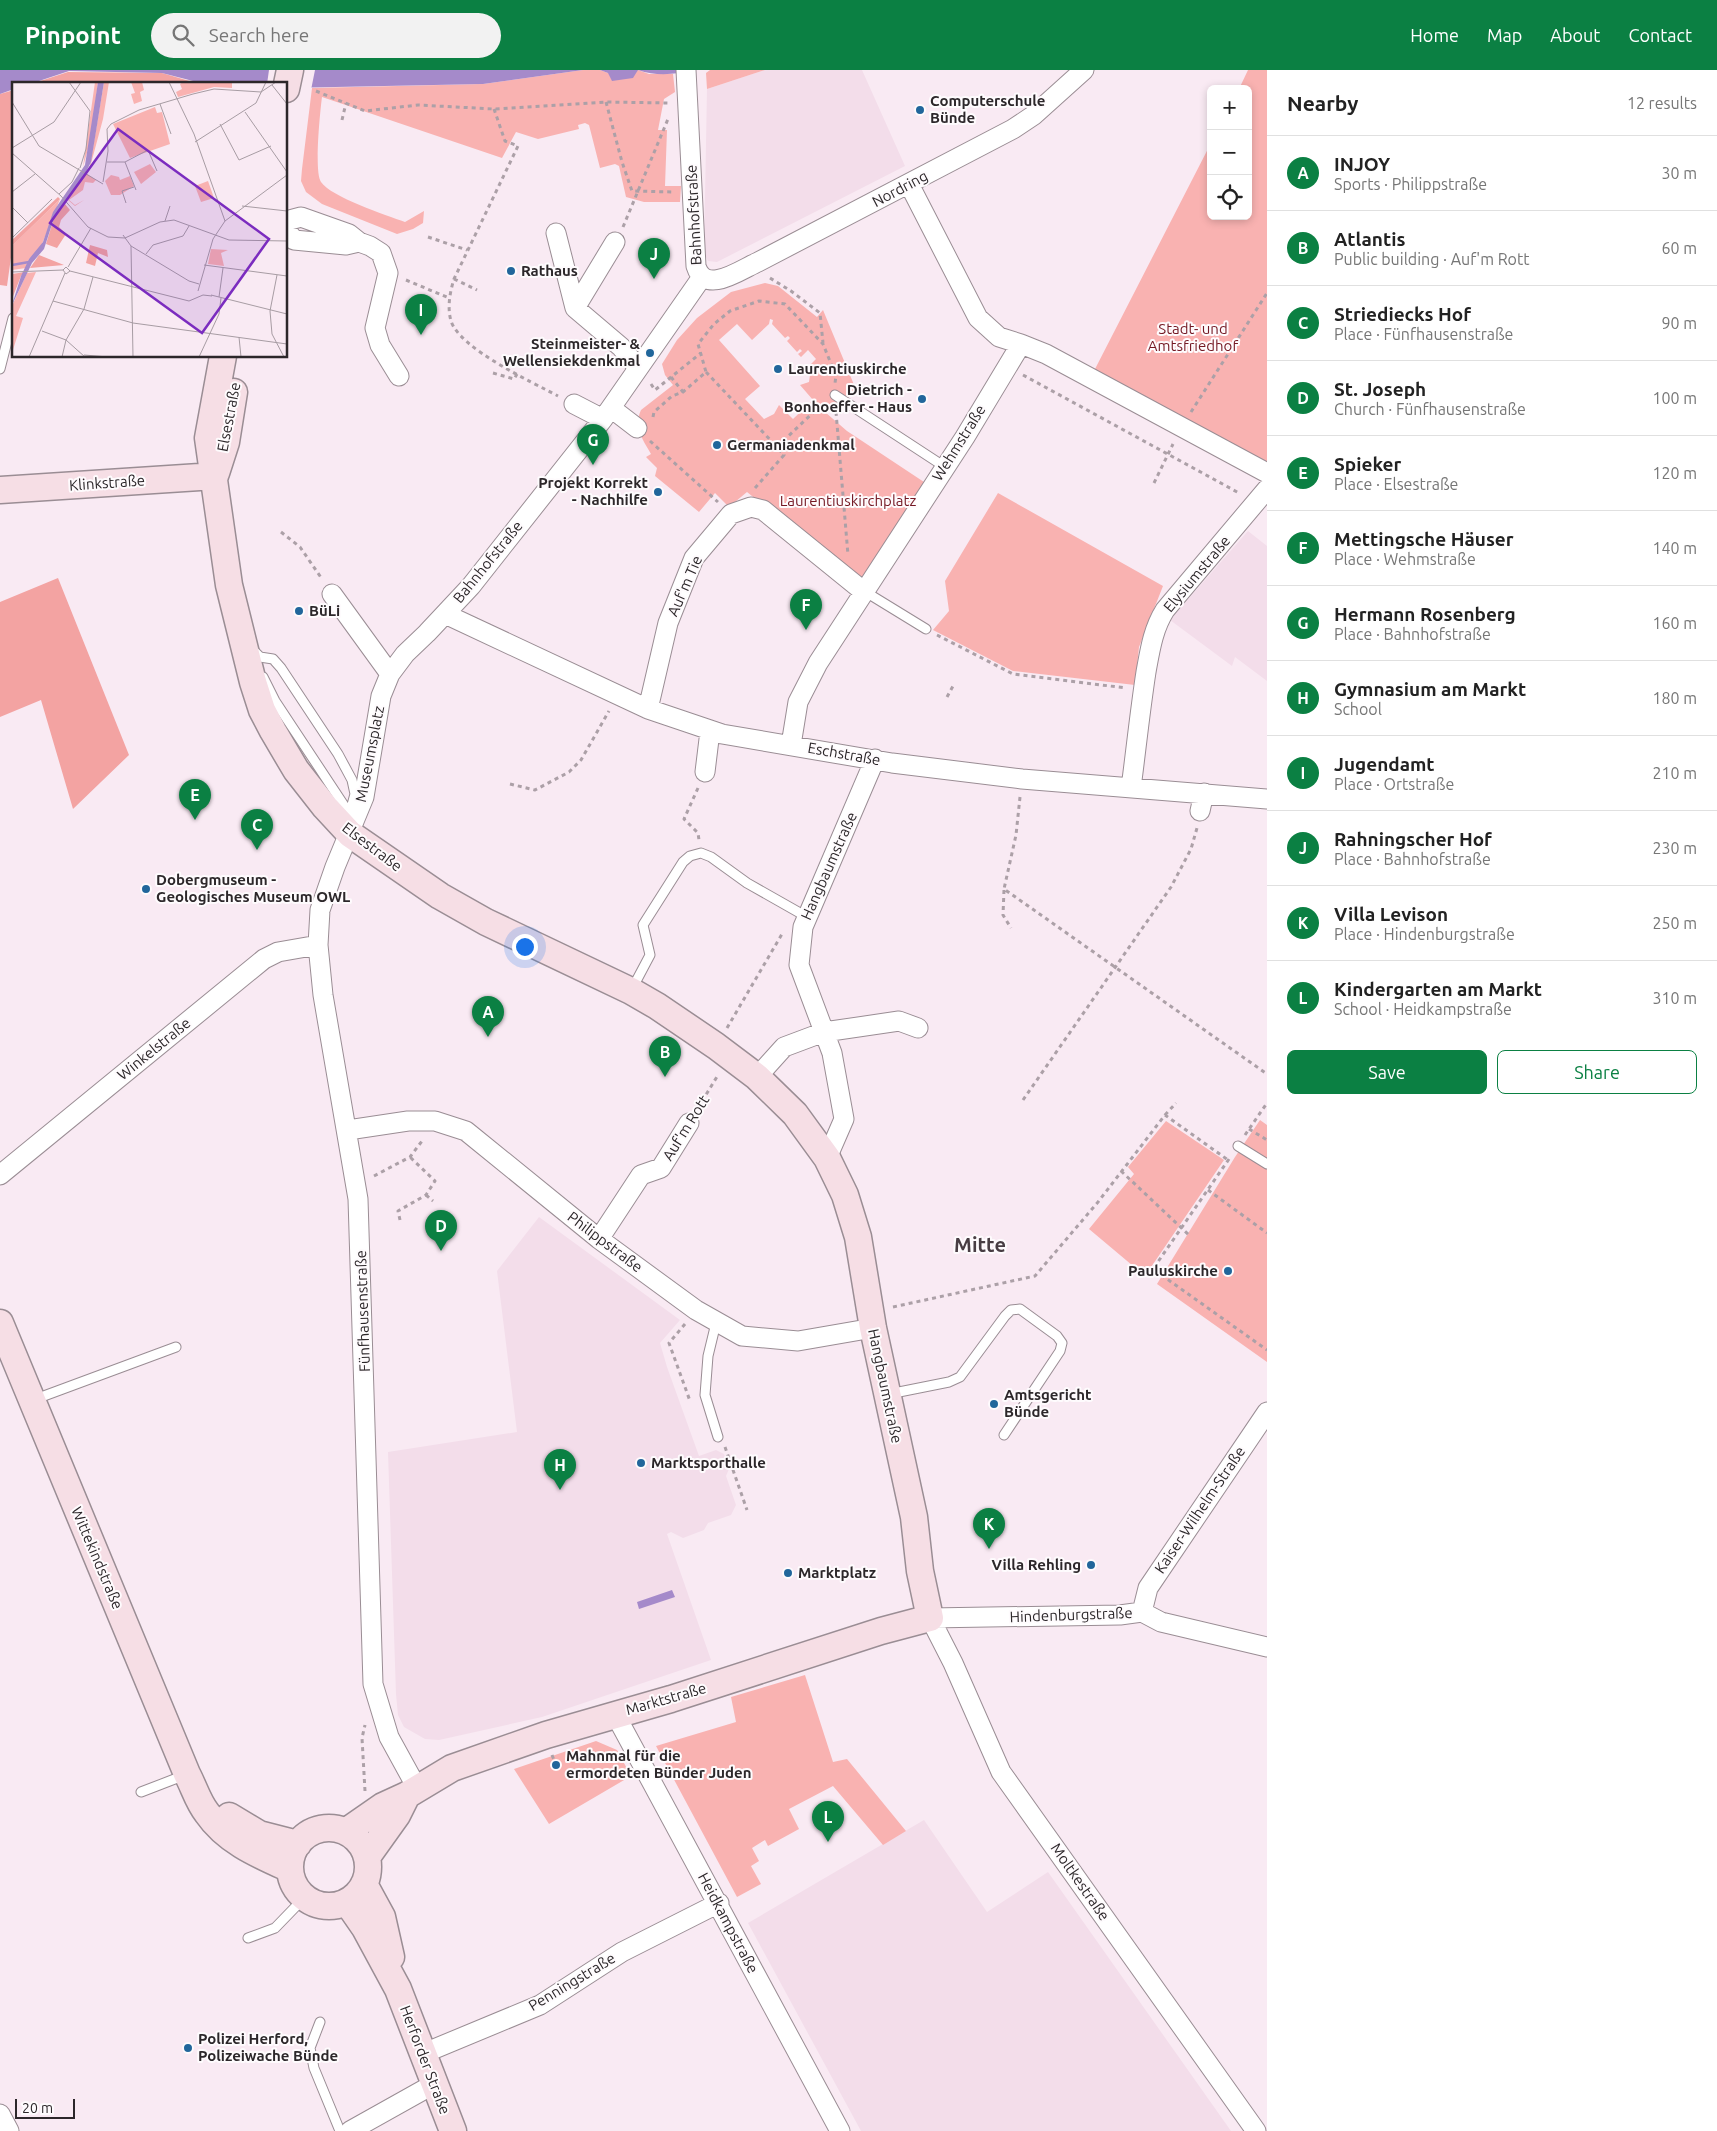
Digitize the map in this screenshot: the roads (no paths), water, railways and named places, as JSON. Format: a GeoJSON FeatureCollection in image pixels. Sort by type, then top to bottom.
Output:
{"type":"FeatureCollection","features":[{"type":"Feature","properties":{"kind":"street","name":"Nordring"},"geometry":{"type":"LineString","coordinates":[[702,277],[707,280],[716,281],[741,270],[1013,130],[1034,115],[1084,70]]}},
{"type":"Feature","properties":{"kind":"street","name":"Bahnhofstraße"},"geometry":{"type":"LineString","coordinates":[[427,633],[471,586],[607,413],[702,277],[696,266],[686,74]]}},
{"type":"Feature","properties":{"kind":"street"},"geometry":{"type":"LineString","coordinates":[[909,184],[978,318],[999,337],[1046,354],[1267,473]]}},
{"type":"Feature","properties":{"kind":"street"},"geometry":{"type":"LineString","coordinates":[[288,220],[301,217],[349,234],[358,242],[370,246],[381,253],[388,273],[375,328],[380,346],[399,376]]}},
{"type":"Feature","properties":{"kind":"street"},"geometry":{"type":"LineString","coordinates":[[288,232],[294,240],[346,245],[358,242]]}},
{"type":"Feature","properties":{"kind":"street"},"geometry":{"type":"LineString","coordinates":[[556,233],[575,308],[621,346],[638,368]]}},
{"type":"Feature","properties":{"kind":"street"},"geometry":{"type":"LineString","coordinates":[[575,308],[618,238]]}},
{"type":"Feature","properties":{"kind":"street","name":"Wehmstraße"},"geometry":{"type":"LineString","coordinates":[[791,745],[798,702],[839,627],[857,586],[945,467],[1020,344]]}},
{"type":"Feature","properties":{"kind":"street","name":"Elsestraße"},"geometry":{"type":"LineString","coordinates":[[223,358],[208,438],[215,476],[229,585],[241,638],[262,710],[296,770],[325,808],[350,823],[440,896],[486,922],[631,991],[723,1051]]}},
{"type":"Feature","properties":{"kind":"street","name":"Elsestraße"},"geometry":{"type":"LineString","coordinates":[[215,476],[226,442],[240,358]]}},
{"type":"Feature","properties":{"kind":"street"},"geometry":{"type":"LineString","coordinates":[[574,404],[607,413],[647,430]]}},
{"type":"Feature","properties":{"kind":"street","name":"Klinkstraße"},"geometry":{"type":"LineString","coordinates":[[0,490],[215,476]]}},
{"type":"Feature","properties":{"kind":"street","name":"Elysiumstraße"},"geometry":{"type":"LineString","coordinates":[[1130,788],[1143,690],[1154,632],[1158,621],[1262,496]]}},
{"type":"Feature","properties":{"kind":"street","name":"Auf'm Tie"},"geometry":{"type":"LineString","coordinates":[[648,709],[668,623],[694,558],[731,514],[751,507],[763,510],[857,586]]}},
{"type":"Feature","properties":{"kind":"street"},"geometry":{"type":"LineString","coordinates":[[332,594],[390,674]]}},
{"type":"Feature","properties":{"kind":"street","name":"Eschstraße"},"geometry":{"type":"LineString","coordinates":[[445,614],[613,702],[648,709],[722,734],[875,759],[1021,788],[1130,788],[1202,802],[1267,799]]}},
{"type":"Feature","properties":{"kind":"street","name":"Museumsplatz"},"geometry":{"type":"LineString","coordinates":[[350,823],[364,797],[381,696],[390,674],[405,654],[427,633]]}},
{"type":"Feature","properties":{"kind":"street"},"geometry":{"type":"LineString","coordinates":[[704,772],[710,731]]}},
{"type":"Feature","properties":{"kind":"street","name":"Hangbaumstraße"},"geometry":{"type":"LineString","coordinates":[[827,1158],[844,1119],[832,1053],[799,965],[803,915],[875,759]]}},
{"type":"Feature","properties":{"kind":"street","name":"Fünfhausenstraße"},"geometry":{"type":"LineString","coordinates":[[350,823],[320,910],[318,944],[323,995],[357,1184],[361,1241],[373,1684],[389,1738],[412,1791]]}},
{"type":"Feature","properties":{"kind":"street","name":"Winkelstraße"},"geometry":{"type":"LineString","coordinates":[[0,1175],[264,959],[278,952],[318,944]]}},
{"type":"Feature","properties":{"kind":"street"},"geometry":{"type":"LineString","coordinates":[[758,1077],[784,1047],[824,1032],[899,1021],[918,1028]]}},
{"type":"Feature","properties":{"kind":"street","name":"Hangbaumstraße"},"geometry":{"type":"LineString","coordinates":[[723,1051],[758,1077],[795,1114],[827,1158],[845,1195],[858,1238],[871,1320],[914,1517],[920,1571],[930,1618]]}},
{"type":"Feature","properties":{"kind":"street","name":"Philippstraße"},"geometry":{"type":"LineString","coordinates":[[348,1130],[408,1121],[435,1122],[466,1131],[598,1239],[696,1310],[742,1336],[798,1340],[871,1320]]}},
{"type":"Feature","properties":{"kind":"street","name":"Auf'm Rott"},"geometry":{"type":"LineString","coordinates":[[598,1239],[640,1175],[661,1168],[689,1123]]}},
{"type":"Feature","properties":{"kind":"street","name":"Wittekindstraße"},"geometry":{"type":"LineString","coordinates":[[0,1324],[192,1783],[206,1812],[228,1838],[290,1869]]}},
{"type":"Feature","properties":{"kind":"street","name":"Kaiser-Wilhelm-Straße"},"geometry":{"type":"LineString","coordinates":[[1142,1612],[1148,1588],[1267,1412]]}},
{"type":"Feature","properties":{"kind":"street","name":"Hindenburgstraße"},"geometry":{"type":"LineString","coordinates":[[930,1618],[1120,1615],[1142,1612],[1161,1622],[1267,1647]]}},
{"type":"Feature","properties":{"kind":"street","name":"Marktstraße"},"geometry":{"type":"LineString","coordinates":[[347,1831],[374,1812],[452,1768],[546,1735],[671,1699],[881,1631],[930,1618]]}},
{"type":"Feature","properties":{"kind":"street","name":"Moltkestraße"},"geometry":{"type":"LineString","coordinates":[[930,1618],[953,1663],[1001,1772],[1256,2131]]}},
{"type":"Feature","properties":{"kind":"street","name":"Heidkampstraße"},"geometry":{"type":"LineString","coordinates":[[616,1714],[786,2034],[840,2131]]}},
{"type":"Feature","properties":{"kind":"street"},"geometry":{"type":"LineString","coordinates":[[192,1783],[238,1823],[252,1830],[298,1844]]}},
{"type":"Feature","properties":{"kind":"street"},"geometry":{"type":"LineString","coordinates":[[367,1857],[412,1791]]}},
{"type":"Feature","properties":{"kind":"street"},"geometry":{"type":"LineString","coordinates":[[329,1827],[347,1831],[360,1842],[367,1857],[368,1871],[355,1893],[332,1906],[318,1904],[305,1897],[295,1884],[290,1869],[292,1856],[298,1844],[311,1832],[329,1827]]}},
{"type":"Feature","properties":{"kind":"street","name":"Herforder Straße"},"geometry":{"type":"LineString","coordinates":[[355,1893],[365,1928],[398,1989],[453,2131]]}},
{"type":"Feature","properties":{"kind":"street","name":"Penningstraße"},"geometry":{"type":"LineString","coordinates":[[422,2054],[540,2005],[622,1952],[718,1904]]}},
{"type":"Feature","properties":{"kind":"street"},"geometry":{"type":"LineString","coordinates":[[350,2131],[434,2084]]}},
{"type":"Feature","properties":{"kind":"street"},"geometry":{"type":"LineString","coordinates":[[0,2114],[9,2131]]}},
{"type":"Feature","properties":{"kind":"lane"},"geometry":{"type":"LineString","coordinates":[[0,369],[12,322]]}},
{"type":"Feature","properties":{"kind":"lane"},"geometry":{"type":"LineString","coordinates":[[835,395],[945,467]]}},
{"type":"Feature","properties":{"kind":"lane"},"geometry":{"type":"LineString","coordinates":[[857,586],[926,629]]}},
{"type":"Feature","properties":{"kind":"lane"},"geometry":{"type":"LineString","coordinates":[[241,638],[260,657],[263,676],[276,701],[350,823]]}},
{"type":"Feature","properties":{"kind":"lane"},"geometry":{"type":"LineString","coordinates":[[260,657],[273,659],[281,668],[338,754],[352,780],[355,794],[350,823]]}},
{"type":"Feature","properties":{"kind":"lane"},"geometry":{"type":"LineString","coordinates":[[631,991],[650,955],[643,925],[683,862],[690,856],[701,853],[711,858],[747,883],[803,915]]}},
{"type":"Feature","properties":{"kind":"lane"},"geometry":{"type":"LineString","coordinates":[[1238,1146],[1267,1164]]}},
{"type":"Feature","properties":{"kind":"lane"},"geometry":{"type":"LineString","coordinates":[[886,1394],[949,1382],[960,1377],[1005,1316],[1012,1310],[1020,1309],[1058,1336],[1062,1343],[1060,1352],[1004,1435]]}},
{"type":"Feature","properties":{"kind":"lane"},"geometry":{"type":"LineString","coordinates":[[716,1323],[708,1356],[705,1395],[718,1437]]}},
{"type":"Feature","properties":{"kind":"lane"},"geometry":{"type":"LineString","coordinates":[[32,1400],[176,1347]]}},
{"type":"Feature","properties":{"kind":"lane"},"geometry":{"type":"LineString","coordinates":[[140,1792],[192,1783]]}},
{"type":"Feature","properties":{"kind":"lane"},"geometry":{"type":"LineString","coordinates":[[248,1938],[275,1928],[305,1897]]}},
{"type":"Feature","properties":{"kind":"lane"},"geometry":{"type":"LineString","coordinates":[[320,2022],[310,2048],[314,2068],[340,2131]]}},
{"type":"Feature","properties":{"kind":"place","name":"Computerschule Bünde"},"geometry":{"type":"Point","coordinates":[920,110]}},
{"type":"Feature","properties":{"kind":"place","name":"Rathaus"},"geometry":{"type":"Point","coordinates":[511,271]}},
{"type":"Feature","properties":{"kind":"place","name":"Rahningscher Hof"},"geometry":{"type":"Point","coordinates":[654,279]}},
{"type":"Feature","properties":{"kind":"place","name":"Jugendamt"},"geometry":{"type":"Point","coordinates":[421,335]}},
{"type":"Feature","properties":{"kind":"place","name":"Steinmeister- & Wellensiekdenkmal"},"geometry":{"type":"Point","coordinates":[650,353]}},
{"type":"Feature","properties":{"kind":"place","name":"Laurentiuskirche"},"geometry":{"type":"Point","coordinates":[778,369]}},
{"type":"Feature","properties":{"kind":"place","name":"Dietrich - Bonhoeffer - Haus"},"geometry":{"type":"Point","coordinates":[922,399]}},
{"type":"Feature","properties":{"kind":"place","name":"Germaniadenkmal"},"geometry":{"type":"Point","coordinates":[717,445]}},
{"type":"Feature","properties":{"kind":"place","name":"Hermann Rosenberg"},"geometry":{"type":"Point","coordinates":[593,465]}},
{"type":"Feature","properties":{"kind":"place","name":"Projekt Korrekt - Nachhilfe"},"geometry":{"type":"Point","coordinates":[658,492]}},
{"type":"Feature","properties":{"kind":"place","name":"BüLi"},"geometry":{"type":"Point","coordinates":[299,611]}},
{"type":"Feature","properties":{"kind":"place","name":"Mettingsche Häuser"},"geometry":{"type":"Point","coordinates":[806,630]}},
{"type":"Feature","properties":{"kind":"place","name":"Spieker"},"geometry":{"type":"Point","coordinates":[195,820]}},
{"type":"Feature","properties":{"kind":"place","name":"Striediecks Hof"},"geometry":{"type":"Point","coordinates":[257,850]}},
{"type":"Feature","properties":{"kind":"place","name":"Dobergmuseum - Geologisches Museum OWL"},"geometry":{"type":"Point","coordinates":[146,889]}},
{"type":"Feature","properties":{"kind":"place","name":"INJOY"},"geometry":{"type":"Point","coordinates":[488,1037]}},
{"type":"Feature","properties":{"kind":"place","name":"Atlantis"},"geometry":{"type":"Point","coordinates":[665,1077]}},
{"type":"Feature","properties":{"kind":"place","name":"St. Joseph"},"geometry":{"type":"Point","coordinates":[441,1251]}},
{"type":"Feature","properties":{"kind":"place","name":"Pauluskirche"},"geometry":{"type":"Point","coordinates":[1228,1271]}},
{"type":"Feature","properties":{"kind":"place","name":"Amtsgericht Bünde"},"geometry":{"type":"Point","coordinates":[994,1404]}},
{"type":"Feature","properties":{"kind":"place","name":"Marktsporthalle"},"geometry":{"type":"Point","coordinates":[641,1463]}},
{"type":"Feature","properties":{"kind":"place","name":"Gymnasium am Markt"},"geometry":{"type":"Point","coordinates":[560,1490]}},
{"type":"Feature","properties":{"kind":"place","name":"Villa Levison"},"geometry":{"type":"Point","coordinates":[989,1549]}},
{"type":"Feature","properties":{"kind":"place","name":"Villa Rehling"},"geometry":{"type":"Point","coordinates":[1091,1565]}},
{"type":"Feature","properties":{"kind":"place","name":"Marktplatz"},"geometry":{"type":"Point","coordinates":[788,1573]}},
{"type":"Feature","properties":{"kind":"place","name":"Mahnmal für die ermordeten Bünder Juden"},"geometry":{"type":"Point","coordinates":[556,1765]}},
{"type":"Feature","properties":{"kind":"place","name":"Kindergarten am Markt"},"geometry":{"type":"Point","coordinates":[828,1842]}},
{"type":"Feature","properties":{"kind":"place","name":"Polizei Herford, Polizeiwache Bünde"},"geometry":{"type":"Point","coordinates":[188,2048]}},
{"type":"Feature","properties":{"kind":"district","name":"Mitte"},"geometry":{"type":"Point","coordinates":[980,1245]}},
{"type":"Feature","properties":{"kind":"park label","name":"Stadt- und Amtsfriedhof"},"geometry":{"type":"Point","coordinates":[1193,338]}},
{"type":"Feature","properties":{"kind":"park label","name":"Laurentiuskirchplatz"},"geometry":{"type":"Point","coordinates":[848,501]}}]}
